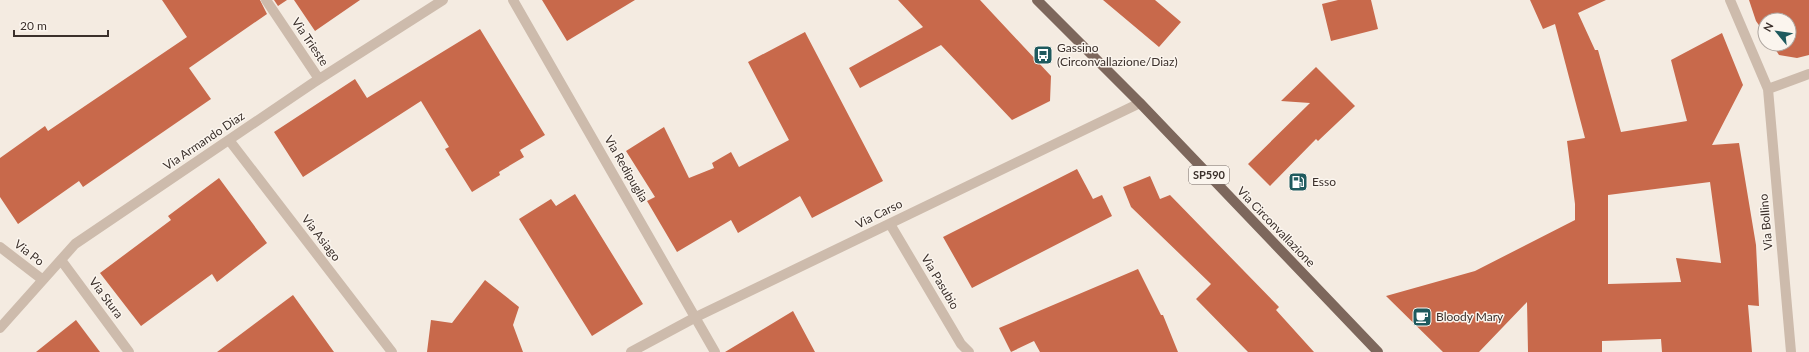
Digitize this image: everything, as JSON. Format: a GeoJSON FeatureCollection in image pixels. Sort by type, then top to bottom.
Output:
{"type":"FeatureCollection","features":[{"type":"Feature","properties":{"kind":"main road","name":"Via Circonvallazione"},"geometry":{"type":"LineString","coordinates":[[1037,0],[1140,103],[1378,352]]}},
{"type":"Feature","properties":{"kind":"street","name":"Via Trieste"},"geometry":{"type":"LineString","coordinates":[[266,0],[319,79]]}},
{"type":"Feature","properties":{"kind":"street","name":"Via Armando Diaz"},"geometry":{"type":"LineString","coordinates":[[0,328],[75,244],[319,79],[443,0]]}},
{"type":"Feature","properties":{"kind":"street","name":"Via Redipuglia"},"geometry":{"type":"LineString","coordinates":[[513,0],[715,352]]}},
{"type":"Feature","properties":{"kind":"street","name":"Via Bollino"},"geometry":{"type":"LineString","coordinates":[[1730,0],[1768,89],[1791,352]]}},
{"type":"Feature","properties":{"kind":"street"},"geometry":{"type":"LineString","coordinates":[[1768,89],[1809,74]]}},
{"type":"Feature","properties":{"kind":"street","name":"Via Carso"},"geometry":{"type":"LineString","coordinates":[[631,352],[696,317],[1140,103]]}},
{"type":"Feature","properties":{"kind":"street","name":"Via Asiago"},"geometry":{"type":"LineString","coordinates":[[229,140],[392,352]]}},
{"type":"Feature","properties":{"kind":"street","name":"Via Pasubio"},"geometry":{"type":"LineString","coordinates":[[890,224],[961,344],[969,352]]}},
{"type":"Feature","properties":{"kind":"street","name":"Via Po"},"geometry":{"type":"LineString","coordinates":[[0,247],[43,280]]}},
{"type":"Feature","properties":{"kind":"street","name":"Via Stura"},"geometry":{"type":"LineString","coordinates":[[61,260],[129,352]]}},
{"type":"Feature","properties":{"kind":"building"},"geometry":{"type":"Polygon","coordinates":[[[162,0],[260,0],[267,14],[189,68],[211,99],[83,187],[79,181],[18,224],[0,197],[0,158],[45,126],[48,131],[187,37],[162,0]]]}},
{"type":"Feature","properties":{"kind":"building"},"geometry":{"type":"Polygon","coordinates":[[[274,0],[287,0],[278,6],[274,0]]]}},
{"type":"Feature","properties":{"kind":"building"},"geometry":{"type":"Polygon","coordinates":[[[294,0],[360,0],[315,31],[294,0]]]}},
{"type":"Feature","properties":{"kind":"building"},"geometry":{"type":"Polygon","coordinates":[[[542,0],[635,0],[567,41],[542,0]]]}},
{"type":"Feature","properties":{"kind":"building"},"geometry":{"type":"Polygon","coordinates":[[[898,0],[980,0],[1051,76],[1050,101],[1012,120],[941,45],[860,88],[849,68],[923,27],[898,0]]]}},
{"type":"Feature","properties":{"kind":"building"},"geometry":{"type":"Polygon","coordinates":[[[1103,0],[1155,0],[1181,22],[1159,47],[1103,0]]]}},
{"type":"Feature","properties":{"kind":"building"},"geometry":{"type":"Polygon","coordinates":[[[1338,0],[1371,0],[1378,29],[1331,41],[1322,4],[1338,0]]]}},
{"type":"Feature","properties":{"kind":"building"},"geometry":{"type":"Polygon","coordinates":[[[1530,0],[1606,0],[1578,13],[1595,50],[1598,50],[1621,132],[1687,121],[1671,60],[1722,33],[1743,85],[1712,145],[1739,143],[1756,245],[1759,306],[1748,305],[1752,352],[1662,352],[1661,339],[1602,341],[1602,352],[1528,352],[1527,302],[1479,352],[1443,352],[1386,296],[1475,271],[1575,220],[1575,204],[1567,141],[1585,138],[1555,24],[1543,29],[1530,0]],[[1710,182],[1608,195],[1608,284],[1681,282],[1676,258],[1721,263],[1710,182]]]}},
{"type":"Feature","properties":{"kind":"building"},"geometry":{"type":"Polygon","coordinates":[[[1749,0],[1809,0],[1809,55],[1797,58],[1779,55],[1777,52],[1797,52],[1797,12],[1757,12],[1757,22],[1749,0]]]}},
{"type":"Feature","properties":{"kind":"building"},"geometry":{"type":"Polygon","coordinates":[[[480,29],[545,135],[520,150],[524,157],[499,172],[500,175],[472,192],[445,149],[449,147],[421,101],[303,177],[274,132],[355,79],[367,98],[480,29]]]}},
{"type":"Feature","properties":{"kind":"building"},"geometry":{"type":"Polygon","coordinates":[[[805,32],[883,181],[812,218],[800,196],[738,233],[731,220],[677,252],[647,201],[655,197],[626,151],[664,127],[689,178],[714,168],[712,163],[731,152],[739,167],[789,140],[748,62],[805,32]]]}},
{"type":"Feature","properties":{"kind":"building"},"geometry":{"type":"Polygon","coordinates":[[[1316,67],[1355,106],[1318,141],[1316,139],[1270,186],[1248,164],[1310,103],[1281,101],[1316,67]]]}},
{"type":"Feature","properties":{"kind":"building"},"geometry":{"type":"Polygon","coordinates":[[[1077,169],[1093,199],[1102,195],[1112,216],[972,288],[943,237],[1077,169]]]}},
{"type":"Feature","properties":{"kind":"building"},"geometry":{"type":"Polygon","coordinates":[[[1150,176],[1160,199],[1170,195],[1279,307],[1276,310],[1314,352],[1248,352],[1196,299],[1211,284],[1131,207],[1123,187],[1150,176]]]}},
{"type":"Feature","properties":{"kind":"building"},"geometry":{"type":"Polygon","coordinates":[[[219,178],[267,243],[217,282],[212,274],[141,326],[100,273],[171,220],[168,216],[219,178]]]}},
{"type":"Feature","properties":{"kind":"building"},"geometry":{"type":"Polygon","coordinates":[[[575,194],[643,304],[592,336],[519,219],[551,199],[556,206],[575,194]]]}},
{"type":"Feature","properties":{"kind":"building"},"geometry":{"type":"Polygon","coordinates":[[[1138,269],[1161,315],[1163,315],[1178,352],[1040,352],[1034,341],[1011,352],[999,328],[1138,269]]]}},
{"type":"Feature","properties":{"kind":"building"},"geometry":{"type":"Polygon","coordinates":[[[485,280],[519,307],[513,325],[523,352],[427,352],[431,320],[452,323],[485,280]]]}},
{"type":"Feature","properties":{"kind":"building"},"geometry":{"type":"Polygon","coordinates":[[[293,295],[334,352],[217,352],[293,295]]]}},
{"type":"Feature","properties":{"kind":"building"},"geometry":{"type":"Polygon","coordinates":[[[793,311],[815,352],[725,352],[793,311]]]}},
{"type":"Feature","properties":{"kind":"building"},"geometry":{"type":"Polygon","coordinates":[[[76,320],[100,352],[36,352],[76,320]]]}},
{"type":"Feature","properties":{"kind":"place","name":"Gassino (Circonvallazione/Diaz)"},"geometry":{"type":"Point","coordinates":[1043,55]}},
{"type":"Feature","properties":{"kind":"place","name":"Esso"},"geometry":{"type":"Point","coordinates":[1298,182]}},
{"type":"Feature","properties":{"kind":"place","name":"Bloody Mary"},"geometry":{"type":"Point","coordinates":[1422,317]}}]}
